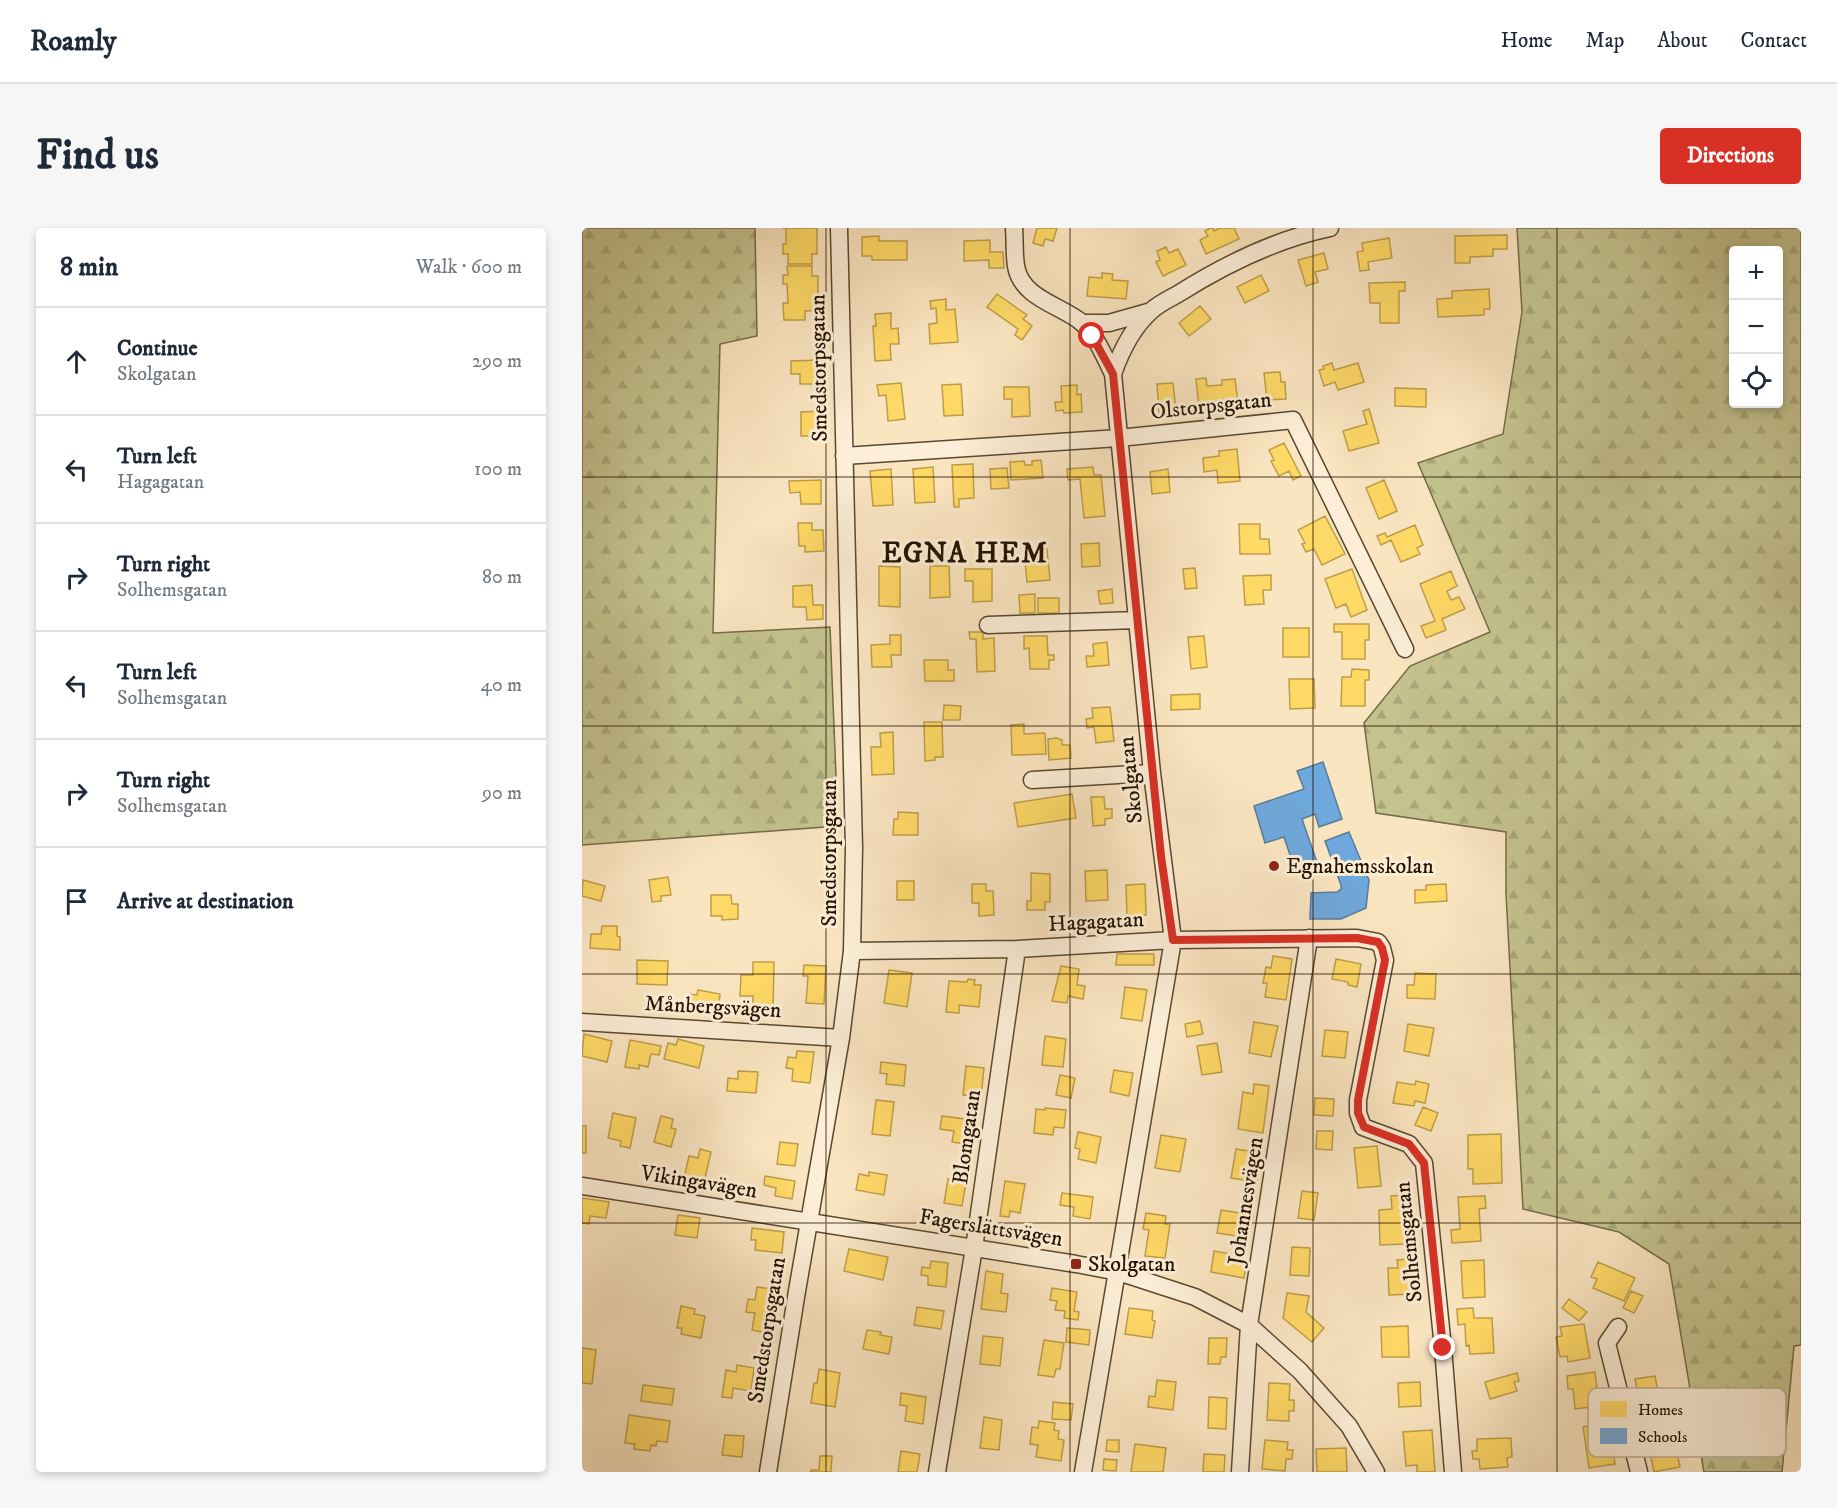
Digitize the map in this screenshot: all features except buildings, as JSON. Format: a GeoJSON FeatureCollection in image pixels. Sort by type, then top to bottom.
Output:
{"type":"FeatureCollection","features":[{"type":"Feature","properties":{"kind":"street","name":"Smedstorpsgatan"},"geometry":{"type":"LineString","coordinates":[[768,1472],[808,1222],[841,1038],[852,951],[854,848],[839,228]]}},
{"type":"Feature","properties":{"kind":"street","name":"Skolgatan"},"geometry":{"type":"LineString","coordinates":[[1014,228],[1016,265],[1023,283],[1035,295],[1082,323],[1113,374],[1152,773],[1173,940],[1083,1472]]}},
{"type":"Feature","properties":{"kind":"street"},"geometry":{"type":"LineString","coordinates":[[1082,323],[1109,323],[1134,317],[1152,310],[1245,257],[1274,245],[1330,228]]}},
{"type":"Feature","properties":{"kind":"street"},"geometry":{"type":"LineString","coordinates":[[1113,374],[1120,354],[1140,323],[1152,310]]}},
{"type":"Feature","properties":{"kind":"street","name":"Olstorpsgatan"},"geometry":{"type":"LineString","coordinates":[[844,456],[1119,438],[1293,420],[1405,649]]}},
{"type":"Feature","properties":{"kind":"street"},"geometry":{"type":"LineString","coordinates":[[988,625],[1137,620]]}},
{"type":"Feature","properties":{"kind":"street"},"geometry":{"type":"LineString","coordinates":[[1032,780],[1152,773]]}},
{"type":"Feature","properties":{"kind":"street","name":"Johannesvägen"},"geometry":{"type":"LineString","coordinates":[[1240,1472],[1249,1325],[1309,938]]}},
{"type":"Feature","properties":{"kind":"street","name":"Hagagatan"},"geometry":{"type":"LineString","coordinates":[[852,951],[1017,949],[1173,940],[1357,938],[1378,942]]}},
{"type":"Feature","properties":{"kind":"street","name":"Solhemsgatan"},"geometry":{"type":"LineString","coordinates":[[1378,942],[1385,960],[1358,1100],[1358,1113],[1364,1127],[1409,1144],[1424,1163],[1453,1472]]}},
{"type":"Feature","properties":{"kind":"street","name":"Blomgatan"},"geometry":{"type":"LineString","coordinates":[[937,1472],[974,1248],[1017,949]]}},
{"type":"Feature","properties":{"kind":"street","name":"Månbergsvägen"},"geometry":{"type":"LineString","coordinates":[[582,1022],[841,1038]]}},
{"type":"Feature","properties":{"kind":"street","name":"Vikingavägen"},"geometry":{"type":"LineString","coordinates":[[582,1186],[808,1222]]}},
{"type":"Feature","properties":{"kind":"street","name":"Fagerslättsvägen"},"geometry":{"type":"LineString","coordinates":[[808,1222],[1118,1272],[1195,1297],[1249,1325],[1300,1371],[1349,1426],[1376,1472]]}},
{"type":"Feature","properties":{"kind":"street"},"geometry":{"type":"LineString","coordinates":[[1618,1327],[1607,1343],[1618,1388]]}},
{"type":"Feature","properties":{"kind":"street"},"geometry":{"type":"LineString","coordinates":[[1635,1457],[1639,1472]]}},
{"type":"Feature","properties":{"kind":"green space"},"geometry":{"type":"Polygon","coordinates":[[[582,228],[755,228],[757,336],[720,344],[713,633],[830,627],[838,826],[582,845],[582,228]]]}},
{"type":"Feature","properties":{"kind":"green space"},"geometry":{"type":"Polygon","coordinates":[[[1517,228],[1801,228],[1801,1345],[1794,1346],[1786,1430],[1786,1388],[1690,1388],[1669,1264],[1619,1232],[1523,1209],[1506,894],[1506,832],[1376,813],[1364,723],[1410,666],[1490,632],[1418,463],[1503,434],[1522,312],[1517,228]]]}},
{"type":"Feature","properties":{"kind":"green space"},"geometry":{"type":"Polygon","coordinates":[[[1701,1457],[1783,1457],[1782,1472],[1704,1472],[1701,1457]]]}},
{"type":"Feature","properties":{"kind":"place","name":"Egnahemsskolan"},"geometry":{"type":"Point","coordinates":[1274,866]}},
{"type":"Feature","properties":{"kind":"place","name":"Skolgatan"},"geometry":{"type":"Point","coordinates":[1076,1264]}},
{"type":"Feature","properties":{"kind":"district","name":"EGNA HEM"},"geometry":{"type":"Point","coordinates":[965,553]}},
{"type":"Feature","properties":{"kind":"route"},"geometry":{"type":"LineString","coordinates":[[1092,336],[1113,374],[1161,856],[1173,940],[1357,938],[1378,942],[1382,948],[1385,960],[1358,1100],[1358,1113],[1364,1127],[1409,1144],[1424,1163],[1443,1348]]}}]}
